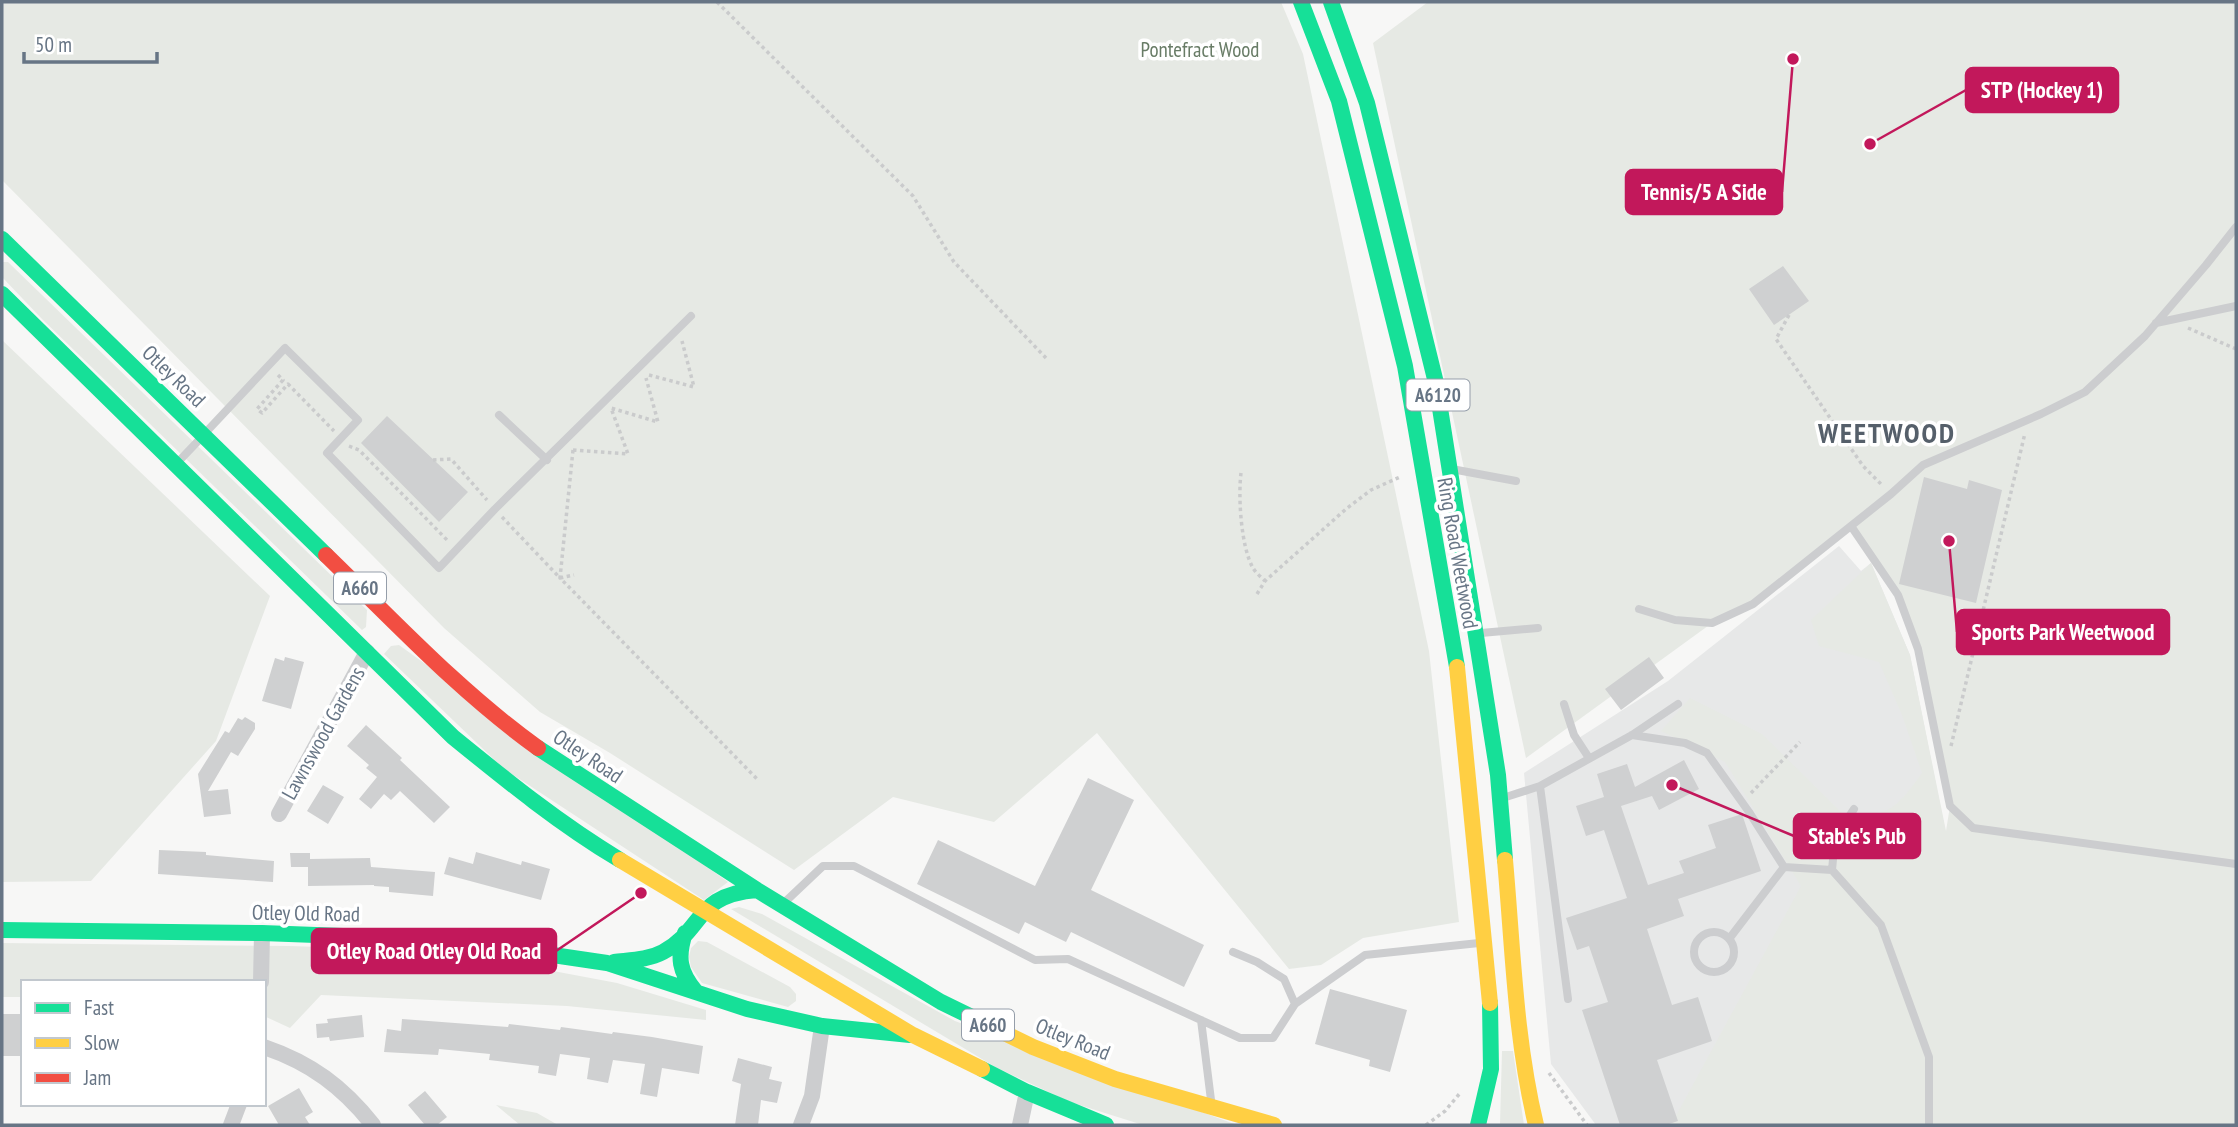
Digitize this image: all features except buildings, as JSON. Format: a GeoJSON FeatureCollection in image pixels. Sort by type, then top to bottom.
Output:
{"type":"FeatureCollection","features":[{"type":"Feature","properties":{"kind":"main road","name":"Ring Road Weetwood"},"geometry":{"type":"LineString","coordinates":[[1301,2],[1339,101],[1405,366],[1457,670],[1490,992],[1491,1069],[1478,1125]]}},
{"type":"Feature","properties":{"kind":"main road","name":"Ring Road Weetwood"},"geometry":{"type":"LineString","coordinates":[[1331,2],[1367,103],[1433,370],[1451,468],[1498,775],[1520,1038],[1526,1083],[1536,1125]]}},
{"type":"Feature","properties":{"kind":"main road","name":"Otley Road"},"geometry":{"type":"LineString","coordinates":[[2,239],[204,435],[381,637],[453,737],[511,785],[574,832],[914,1035],[1027,1092],[1107,1125]]}},
{"type":"Feature","properties":{"kind":"main road","name":"Otley Road"},"geometry":{"type":"LineString","coordinates":[[4,301],[174,465],[381,637],[561,765],[781,905],[941,1002],[1033,1047],[1115,1079],[1274,1125]]}},
{"type":"Feature","properties":{"kind":"main road","name":"Otley Old Road"},"geometry":{"type":"LineString","coordinates":[[607,963],[652,957],[667,950],[703,911],[728,895],[757,890]]}},
{"type":"Feature","properties":{"kind":"main road","name":"Otley Old Road"},"geometry":{"type":"LineString","coordinates":[[2,930],[262,933],[451,940],[607,963],[747,1009],[822,1026],[914,1035]]}},
{"type":"Feature","properties":{"kind":"main road"},"geometry":{"type":"LineString","coordinates":[[685,933],[680,948],[679,968],[696,992]]}},
{"type":"Feature","properties":{"kind":"street","name":"Lawnswood Gardens"},"geometry":{"type":"LineString","coordinates":[[279,814],[381,637]]}},
{"type":"Feature","properties":{"kind":"street"},"geometry":{"type":"LineString","coordinates":[[261,980],[262,933]]}},
{"type":"Feature","properties":{"kind":"street"},"geometry":{"type":"LineString","coordinates":[[801,1125],[811,1096],[822,1026]]}},
{"type":"Feature","properties":{"kind":"street"},"geometry":{"type":"LineString","coordinates":[[266,1048],[307,1064],[333,1084],[373,1125]]}},
{"type":"Feature","properties":{"kind":"street"},"geometry":{"type":"LineString","coordinates":[[1020,1125],[1027,1092]]}},
{"type":"Feature","properties":{"kind":"street"},"geometry":{"type":"LineString","coordinates":[[231,1125],[238,1106]]}},
{"type":"Feature","properties":{"kind":"lane"},"geometry":{"type":"LineString","coordinates":[[1639,609],[1675,620],[1712,623],[1753,604],[1891,494],[1923,465],[2085,393],[2156,323],[2236,227]]}},
{"type":"Feature","properties":{"kind":"lane"},"geometry":{"type":"LineString","coordinates":[[2156,323],[2236,306]]}},
{"type":"Feature","properties":{"kind":"lane"},"geometry":{"type":"LineString","coordinates":[[174,465],[285,348],[358,421],[327,453],[439,568],[495,509],[691,316]]}},
{"type":"Feature","properties":{"kind":"lane"},"geometry":{"type":"LineString","coordinates":[[499,415],[547,460]]}},
{"type":"Feature","properties":{"kind":"lane"},"geometry":{"type":"LineString","coordinates":[[1451,468],[1516,481]]}},
{"type":"Feature","properties":{"kind":"lane"},"geometry":{"type":"LineString","coordinates":[[1851,526],[1898,595],[1918,649],[1950,806],[1973,828],[2236,864]]}},
{"type":"Feature","properties":{"kind":"lane"},"geometry":{"type":"LineString","coordinates":[[1476,634],[1538,628]]}},
{"type":"Feature","properties":{"kind":"lane"},"geometry":{"type":"LineString","coordinates":[[1564,704],[1574,735],[1588,758]]}},
{"type":"Feature","properties":{"kind":"lane"},"geometry":{"type":"LineString","coordinates":[[1499,798],[1540,786],[1632,735],[1678,704]]}},
{"type":"Feature","properties":{"kind":"lane"},"geometry":{"type":"LineString","coordinates":[[1632,735],[1685,743],[1707,753],[1784,867]]}},
{"type":"Feature","properties":{"kind":"lane"},"geometry":{"type":"LineString","coordinates":[[1540,786],[1568,999]]}},
{"type":"Feature","properties":{"kind":"lane"},"geometry":{"type":"LineString","coordinates":[[1832,870],[1835,838],[1854,809]]}},
{"type":"Feature","properties":{"kind":"lane"},"geometry":{"type":"LineString","coordinates":[[781,905],[823,866],[854,866],[1035,960],[1068,959],[1240,1038],[1273,1038],[1296,1003],[1365,955],[1485,942]]}},
{"type":"Feature","properties":{"kind":"lane"},"geometry":{"type":"LineString","coordinates":[[1784,867],[1832,870],[1881,925],[1929,1057],[1929,1125]]}},
{"type":"Feature","properties":{"kind":"lane"},"geometry":{"type":"LineString","coordinates":[[1730,939],[1784,867]]}},
{"type":"Feature","properties":{"kind":"lane"},"geometry":{"type":"LineString","coordinates":[[1719,932],[1730,939],[1734,954],[1724,971],[1708,972],[1697,964],[1693,949],[1702,936],[1719,932]]}},
{"type":"Feature","properties":{"kind":"lane"},"geometry":{"type":"LineString","coordinates":[[1233,952],[1257,962],[1284,979],[1296,1003]]}},
{"type":"Feature","properties":{"kind":"lane"},"geometry":{"type":"LineString","coordinates":[[1201,1020],[1211,1106]]}},
{"type":"Feature","properties":{"kind":"path"},"geometry":{"type":"LineString","coordinates":[[717,2],[913,196],[954,262],[1046,358]]}},
{"type":"Feature","properties":{"kind":"path"},"geometry":{"type":"LineString","coordinates":[[1788,315],[1776,339],[1863,466],[1891,494]]}},
{"type":"Feature","properties":{"kind":"path"},"geometry":{"type":"LineString","coordinates":[[2184,327],[2236,349]]}},
{"type":"Feature","properties":{"kind":"path"},"geometry":{"type":"LineString","coordinates":[[560,578],[573,450],[628,454],[611,408],[658,422],[645,374],[694,387],[678,329]]}},
{"type":"Feature","properties":{"kind":"path"},"geometry":{"type":"LineString","coordinates":[[1944,775],[2028,420]]}},
{"type":"Feature","properties":{"kind":"path"},"geometry":{"type":"LineString","coordinates":[[433,460],[451,459],[560,578],[758,780]]}},
{"type":"Feature","properties":{"kind":"path"},"geometry":{"type":"LineString","coordinates":[[1257,594],[1265,581],[1346,509],[1371,490],[1422,465]]}},
{"type":"Feature","properties":{"kind":"path"},"geometry":{"type":"LineString","coordinates":[[1241,473],[1239,489],[1246,544],[1253,568],[1265,581]]}},
{"type":"Feature","properties":{"kind":"path"},"geometry":{"type":"LineString","coordinates":[[560,578],[574,575]]}},
{"type":"Feature","properties":{"kind":"path"},"geometry":{"type":"LineString","coordinates":[[1742,802],[1800,742]]}},
{"type":"Feature","properties":{"kind":"path"},"geometry":{"type":"LineString","coordinates":[[1545,1069],[1587,1125]]}},
{"type":"Feature","properties":{"kind":"path"},"geometry":{"type":"LineString","coordinates":[[1426,1125],[1445,1111],[1465,1087]]}},
{"type":"Feature","properties":{"kind":"shaded area"},"geometry":{"type":"Polygon","coordinates":[[[1839,546],[1861,571],[1871,563],[1910,655],[1946,834],[1987,1125],[1596,1125],[1551,1064],[1524,773],[1668,681],[1839,546]]]}},
{"type":"Feature","properties":{"kind":"green space","name":"Pontefract Wood"},"geometry":{"type":"Polygon","coordinates":[[[2,2],[1281,2],[1303,54],[1429,651],[1459,922],[1363,938],[1321,965],[1289,969],[1097,733],[994,822],[893,797],[794,870],[610,753],[540,712],[444,628],[2,180],[2,2]]]}},
{"type":"Feature","properties":{"kind":"green space"},"geometry":{"type":"Polygon","coordinates":[[[1428,2],[2236,2],[2236,1125],[1671,1125],[1801,886],[1725,762],[1661,731],[1690,698],[1762,734],[1848,819],[1874,815],[1899,802],[1922,773],[1902,715],[1879,662],[1819,646],[1811,620],[1871,563],[1910,655],[1946,831],[1950,806],[1918,649],[1898,595],[1852,526],[1753,604],[1712,623],[1526,758],[1373,43],[1428,2]]]}},
{"type":"Feature","properties":{"kind":"green space"},"geometry":{"type":"Polygon","coordinates":[[[2,262],[8,262],[367,610],[366,627],[362,630],[42,319],[2,277],[2,262]]]}},
{"type":"Feature","properties":{"kind":"green space"},"geometry":{"type":"Polygon","coordinates":[[[2,340],[270,596],[216,741],[91,881],[2,882],[2,340]]]}},
{"type":"Feature","properties":{"kind":"green space"},"geometry":{"type":"Polygon","coordinates":[[[399,645],[728,882],[704,900],[504,769],[384,654],[391,646],[399,645]]]}},
{"type":"Feature","properties":{"kind":"green space"},"geometry":{"type":"Polygon","coordinates":[[[739,907],[762,914],[955,1021],[1237,1125],[1143,1125],[1070,1102],[997,1068],[731,909],[739,907]]]}},
{"type":"Feature","properties":{"kind":"green space"},"geometry":{"type":"Polygon","coordinates":[[[698,941],[707,942],[790,987],[796,994],[796,1001],[788,1007],[702,983],[691,967],[689,957],[691,948],[698,941]]]}},
{"type":"Feature","properties":{"kind":"green space"},"geometry":{"type":"Polygon","coordinates":[[[2,943],[289,946],[447,951],[617,983],[706,1010],[706,1020],[567,1006],[321,995],[290,1028],[266,1017],[266,980],[21,980],[21,997],[2,997],[2,943]]]}},
{"type":"Feature","properties":{"kind":"green space"},"geometry":{"type":"Polygon","coordinates":[[[1502,1051],[1513,1051],[1524,1125],[1500,1124],[1502,1051]]]}},
{"type":"Feature","properties":{"kind":"green space"},"geometry":{"type":"Polygon","coordinates":[[[496,1105],[537,1113],[558,1125],[520,1125],[496,1105]]]}},
{"type":"Feature","properties":{"kind":"traffic: fast"},"geometry":{"type":"LineString","coordinates":[[1301,2],[1339,101],[1405,366],[1457,667]]}},
{"type":"Feature","properties":{"kind":"traffic: fast"},"geometry":{"type":"LineString","coordinates":[[1331,2],[1367,103],[1436,383],[1498,775],[1505,860]]}},
{"type":"Feature","properties":{"kind":"traffic: fast"},"geometry":{"type":"LineString","coordinates":[[2,239],[326,555]]}},
{"type":"Feature","properties":{"kind":"traffic: fast"},"geometry":{"type":"LineString","coordinates":[[2,294],[453,737],[555,817],[620,860]]}},
{"type":"Feature","properties":{"kind":"traffic: fast"},"geometry":{"type":"LineString","coordinates":[[538,748],[757,890],[941,1002],[984,1023]]}},
{"type":"Feature","properties":{"kind":"traffic: fast"},"geometry":{"type":"LineString","coordinates":[[614,962],[645,958],[663,952],[677,943],[711,906],[737,893],[757,890]]}},
{"type":"Feature","properties":{"kind":"traffic: fast"},"geometry":{"type":"LineString","coordinates":[[2,930],[262,933],[451,940],[607,963],[747,1009],[822,1026],[910,1035]]}},
{"type":"Feature","properties":{"kind":"traffic: fast"},"geometry":{"type":"LineString","coordinates":[[685,933],[681,964],[686,978],[696,992]]}},
{"type":"Feature","properties":{"kind":"traffic: fast"},"geometry":{"type":"LineString","coordinates":[[1478,1125],[1491,1069],[1490,1003]]}},
{"type":"Feature","properties":{"kind":"traffic: fast"},"geometry":{"type":"LineString","coordinates":[[982,1069],[1027,1092],[1106,1125]]}},
{"type":"Feature","properties":{"kind":"traffic: slow"},"geometry":{"type":"LineString","coordinates":[[1457,667],[1490,1003]]}},
{"type":"Feature","properties":{"kind":"traffic: slow"},"geometry":{"type":"LineString","coordinates":[[620,860],[913,1035],[982,1069]]}},
{"type":"Feature","properties":{"kind":"traffic: slow"},"geometry":{"type":"LineString","coordinates":[[1505,860],[1519,1026],[1536,1125]]}},
{"type":"Feature","properties":{"kind":"traffic: slow"},"geometry":{"type":"LineString","coordinates":[[984,1023],[1033,1047],[1115,1079],[1274,1125]]}},
{"type":"Feature","properties":{"kind":"traffic: jam"},"geometry":{"type":"LineString","coordinates":[[326,555],[455,680],[538,748]]}},
{"type":"Feature","properties":{"kind":"place","name":"Tennis/5 A Side"},"geometry":{"type":"Point","coordinates":[1793,59]}},
{"type":"Feature","properties":{"kind":"place","name":"STP (Hockey 1)"},"geometry":{"type":"Point","coordinates":[1870,144]}},
{"type":"Feature","properties":{"kind":"place","name":"Sports Park Weetwood"},"geometry":{"type":"Point","coordinates":[1949,541]}},
{"type":"Feature","properties":{"kind":"place","name":"Stable's Pub"},"geometry":{"type":"Point","coordinates":[1672,785]}},
{"type":"Feature","properties":{"kind":"place","name":"Otley Road Otley Old Road"},"geometry":{"type":"Point","coordinates":[641,893]}},
{"type":"Feature","properties":{"kind":"district","name":"WEETWOOD"},"geometry":{"type":"Point","coordinates":[1887,432]}}]}
